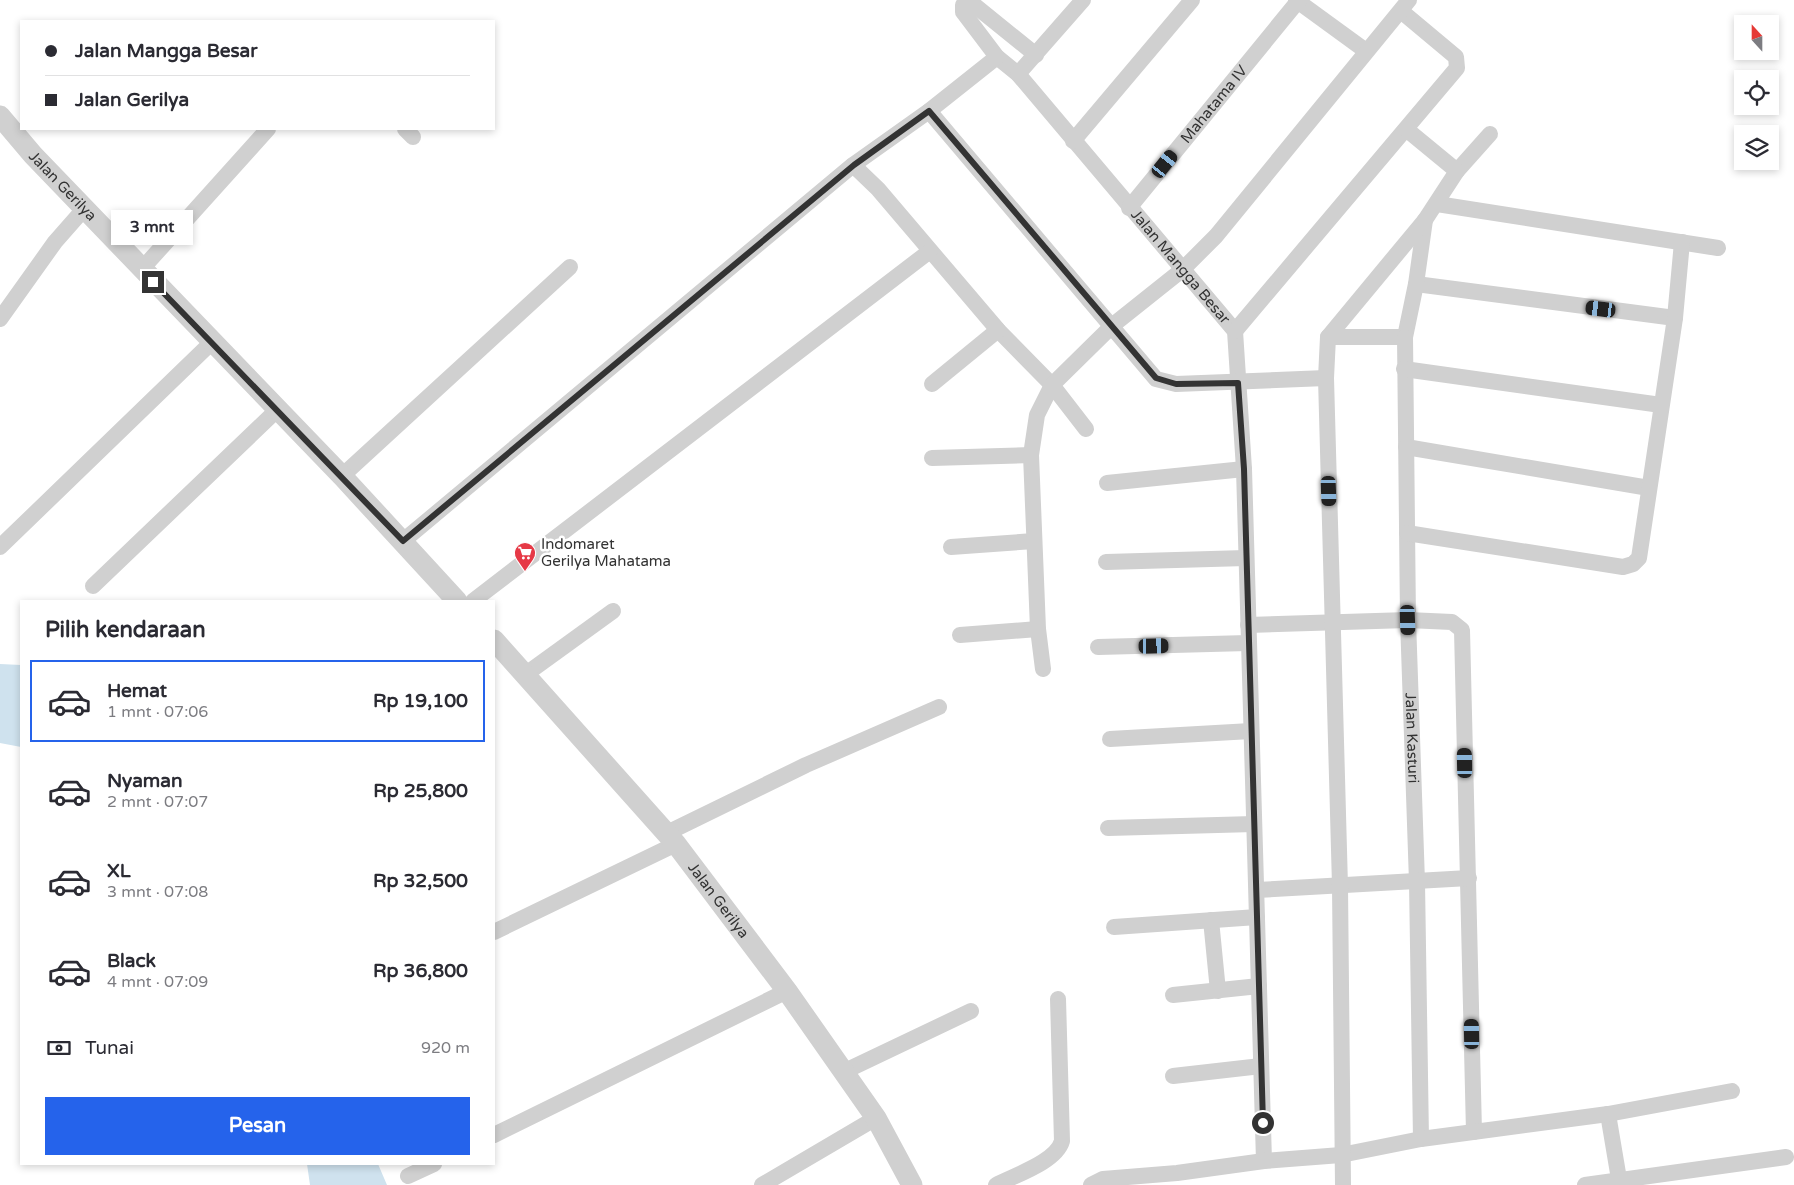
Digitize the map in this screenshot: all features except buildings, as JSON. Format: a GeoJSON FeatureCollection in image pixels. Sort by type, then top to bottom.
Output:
{"type":"FeatureCollection","features":[{"type":"Feature","properties":{"kind":"street"},"geometry":{"type":"LineString","coordinates":[[967,0],[1036,55]]}},
{"type":"Feature","properties":{"kind":"street","name":"Jalan Mangga Besar"},"geometry":{"type":"LineString","coordinates":[[967,0],[963,5],[963,12],[997,57],[1018,74],[1129,208],[1235,331],[1244,469],[1250,731],[1257,890],[1264,1161]]}},
{"type":"Feature","properties":{"kind":"street"},"geometry":{"type":"LineString","coordinates":[[1018,74],[1083,0]]}},
{"type":"Feature","properties":{"kind":"street"},"geometry":{"type":"LineString","coordinates":[[1074,142],[1192,0]]}},
{"type":"Feature","properties":{"kind":"street"},"geometry":{"type":"LineString","coordinates":[[1297,0],[1366,51]]}},
{"type":"Feature","properties":{"kind":"street","name":"Mahatama IV"},"geometry":{"type":"LineString","coordinates":[[1129,208],[1297,0]]}},
{"type":"Feature","properties":{"kind":"street"},"geometry":{"type":"LineString","coordinates":[[1043,669],[1038,628],[1031,454],[1037,415],[1052,385],[1113,325],[1182,270],[1216,236],[1405,5],[1456,57],[1458,64],[1406,129],[1235,331]]}},
{"type":"Feature","properties":{"kind":"street"},"geometry":{"type":"LineString","coordinates":[[403,541],[854,165],[929,111],[997,57]]}},
{"type":"Feature","properties":{"kind":"street"},"geometry":{"type":"LineString","coordinates":[[929,111],[1113,325],[1156,378],[1176,384],[1326,378]]}},
{"type":"Feature","properties":{"kind":"street","name":"Jalan Gerilya"},"geometry":{"type":"LineString","coordinates":[[0,116],[33,156],[342,476],[456,600]]}},
{"type":"Feature","properties":{"kind":"street"},"geometry":{"type":"LineString","coordinates":[[1406,129],[1457,172]]}},
{"type":"Feature","properties":{"kind":"street"},"geometry":{"type":"LineString","coordinates":[[141,270],[267,130]]}},
{"type":"Feature","properties":{"kind":"street"},"geometry":{"type":"LineString","coordinates":[[1342,1185],[1343,1052],[1326,378],[1328,337],[1425,220],[1457,172],[1490,134]]}},
{"type":"Feature","properties":{"kind":"street"},"geometry":{"type":"LineString","coordinates":[[854,165],[878,189],[998,330],[1052,385],[1086,429]]}},
{"type":"Feature","properties":{"kind":"street"},"geometry":{"type":"LineString","coordinates":[[1437,204],[1718,248]]}},
{"type":"Feature","properties":{"kind":"street"},"geometry":{"type":"LineString","coordinates":[[0,319],[55,242],[84,208]]}},
{"type":"Feature","properties":{"kind":"street","name":"Jalan Kasturi"},"geometry":{"type":"LineString","coordinates":[[1421,1139],[1417,882],[1408,620],[1404,337],[1416,284],[1425,220]]}},
{"type":"Feature","properties":{"kind":"street"},"geometry":{"type":"LineString","coordinates":[[1407,533],[1623,567],[1632,564],[1638,558],[1675,318],[1682,242]]}},
{"type":"Feature","properties":{"kind":"street"},"geometry":{"type":"LineString","coordinates":[[474,600],[930,251]]}},
{"type":"Feature","properties":{"kind":"street"},"geometry":{"type":"LineString","coordinates":[[342,476],[570,267]]}},
{"type":"Feature","properties":{"kind":"street"},"geometry":{"type":"LineString","coordinates":[[1416,284],[1675,318]]}},
{"type":"Feature","properties":{"kind":"street"},"geometry":{"type":"LineString","coordinates":[[932,384],[998,330]]}},
{"type":"Feature","properties":{"kind":"street"},"geometry":{"type":"LineString","coordinates":[[1328,337],[1404,337]]}},
{"type":"Feature","properties":{"kind":"street"},"geometry":{"type":"LineString","coordinates":[[0,547],[211,342]]}},
{"type":"Feature","properties":{"kind":"street"},"geometry":{"type":"LineString","coordinates":[[1404,369],[1661,404]]}},
{"type":"Feature","properties":{"kind":"street"},"geometry":{"type":"LineString","coordinates":[[93,586],[277,410]]}},
{"type":"Feature","properties":{"kind":"street"},"geometry":{"type":"LineString","coordinates":[[1406,447],[1649,488]]}},
{"type":"Feature","properties":{"kind":"street"},"geometry":{"type":"LineString","coordinates":[[932,458],[1031,454]]}},
{"type":"Feature","properties":{"kind":"street"},"geometry":{"type":"LineString","coordinates":[[1107,483],[1244,469]]}},
{"type":"Feature","properties":{"kind":"street"},"geometry":{"type":"LineString","coordinates":[[951,547],[1034,541]]}},
{"type":"Feature","properties":{"kind":"street"},"geometry":{"type":"LineString","coordinates":[[1106,562],[1246,558]]}},
{"type":"Feature","properties":{"kind":"street"},"geometry":{"type":"LineString","coordinates":[[526,674],[613,611]]}},
{"type":"Feature","properties":{"kind":"street"},"geometry":{"type":"LineString","coordinates":[[1248,625],[1408,620],[1452,622],[1462,630],[1474,1132]]}},
{"type":"Feature","properties":{"kind":"street"},"geometry":{"type":"LineString","coordinates":[[960,635],[1038,628]]}},
{"type":"Feature","properties":{"kind":"street","name":"Jalan Gerilya"},"geometry":{"type":"LineString","coordinates":[[495,641],[672,838],[787,991],[876,1118],[912,1185]]}},
{"type":"Feature","properties":{"kind":"street"},"geometry":{"type":"LineString","coordinates":[[1098,647],[1248,643]]}},
{"type":"Feature","properties":{"kind":"street"},"geometry":{"type":"LineString","coordinates":[[495,931],[806,765],[938,707]]}},
{"type":"Feature","properties":{"kind":"street"},"geometry":{"type":"LineString","coordinates":[[1110,740],[1250,731]]}},
{"type":"Feature","properties":{"kind":"street"},"geometry":{"type":"LineString","coordinates":[[1108,828],[1254,824]]}},
{"type":"Feature","properties":{"kind":"street"},"geometry":{"type":"LineString","coordinates":[[1257,890],[1469,878]]}},
{"type":"Feature","properties":{"kind":"street"},"geometry":{"type":"LineString","coordinates":[[1114,927],[1257,917]]}},
{"type":"Feature","properties":{"kind":"street"},"geometry":{"type":"LineString","coordinates":[[1211,920],[1218,991]]}},
{"type":"Feature","properties":{"kind":"street"},"geometry":{"type":"LineString","coordinates":[[1173,995],[1260,986]]}},
{"type":"Feature","properties":{"kind":"street"},"geometry":{"type":"LineString","coordinates":[[495,1135],[787,991]]}},
{"type":"Feature","properties":{"kind":"street"},"geometry":{"type":"LineString","coordinates":[[996,1185],[1050,1158],[1060,1149],[1062,1141],[1062,1079],[1058,999]]}},
{"type":"Feature","properties":{"kind":"street"},"geometry":{"type":"LineString","coordinates":[[843,1072],[971,1011]]}},
{"type":"Feature","properties":{"kind":"street"},"geometry":{"type":"LineString","coordinates":[[1173,1076],[1261,1066]]}},
{"type":"Feature","properties":{"kind":"street"},"geometry":{"type":"LineString","coordinates":[[1091,1185],[1103,1179],[1177,1173],[1264,1161],[1341,1155],[1421,1139],[1608,1114],[1732,1092]]}},
{"type":"Feature","properties":{"kind":"street"},"geometry":{"type":"LineString","coordinates":[[1608,1114],[1620,1182]]}},
{"type":"Feature","properties":{"kind":"street"},"geometry":{"type":"LineString","coordinates":[[762,1185],[876,1118]]}},
{"type":"Feature","properties":{"kind":"street"},"geometry":{"type":"LineString","coordinates":[[1585,1185],[1620,1182],[1786,1157]]}},
{"type":"Feature","properties":{"kind":"street"},"geometry":{"type":"LineString","coordinates":[[408,1176],[432,1165]]}},
{"type":"Feature","properties":{"kind":"water"},"geometry":{"type":"Polygon","coordinates":[[[0,664],[20,665],[20,747],[0,743],[0,664]]]}},
{"type":"Feature","properties":{"kind":"water"},"geometry":{"type":"Polygon","coordinates":[[[307,1165],[378,1165],[387,1185],[310,1185],[307,1165]]]}},
{"type":"Feature","properties":{"kind":"place","name":"Indomaret Gerilya Mahatama"},"geometry":{"type":"Point","coordinates":[525,572]}},
{"type":"Feature","properties":{"kind":"route"},"geometry":{"type":"LineString","coordinates":[[153,282],[403,541],[854,165],[929,111],[1113,325],[1156,378],[1176,384],[1238,383],[1244,469],[1249,700],[1257,890],[1263,1123]]}}]}
